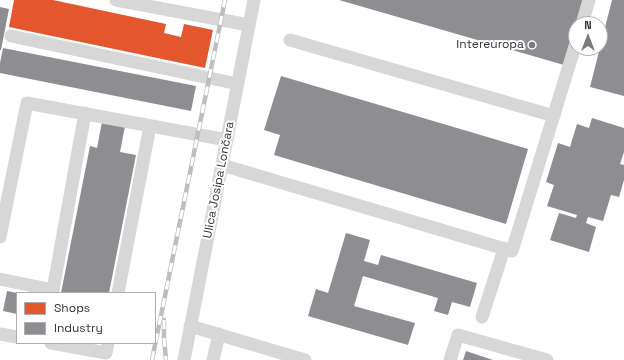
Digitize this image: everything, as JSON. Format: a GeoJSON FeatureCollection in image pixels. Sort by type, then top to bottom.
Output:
{"type":"FeatureCollection","features":[{"type":"Feature","properties":{"kind":"street"},"geometry":{"type":"LineString","coordinates":[[116,0],[249,25]]}},
{"type":"Feature","properties":{"kind":"street","name":"Ulica Josipa Lončara"},"geometry":{"type":"LineString","coordinates":[[184,360],[254,0]]}},
{"type":"Feature","properties":{"kind":"street"},"geometry":{"type":"LineString","coordinates":[[584,16],[589,0]]}},
{"type":"Feature","properties":{"kind":"street"},"geometry":{"type":"LineString","coordinates":[[11,36],[238,84]]}},
{"type":"Feature","properties":{"kind":"street"},"geometry":{"type":"LineString","coordinates":[[290,40],[554,116]]}},
{"type":"Feature","properties":{"kind":"street"},"geometry":{"type":"LineString","coordinates":[[222,165],[512,251],[572,56]]}},
{"type":"Feature","properties":{"kind":"street"},"geometry":{"type":"LineString","coordinates":[[0,237],[27,103],[226,140]]}},
{"type":"Feature","properties":{"kind":"street"},"geometry":{"type":"LineString","coordinates":[[0,279],[53,290],[84,114]]}},
{"type":"Feature","properties":{"kind":"street"},"geometry":{"type":"LineString","coordinates":[[118,292],[150,126]]}},
{"type":"Feature","properties":{"kind":"street"},"geometry":{"type":"LineString","coordinates":[[482,316],[504,249]]}},
{"type":"Feature","properties":{"kind":"street"},"geometry":{"type":"LineString","coordinates":[[190,326],[305,360]]}},
{"type":"Feature","properties":{"kind":"street"},"geometry":{"type":"LineString","coordinates":[[0,334],[16,337]]}},
{"type":"Feature","properties":{"kind":"street"},"geometry":{"type":"LineString","coordinates":[[213,360],[219,334]]}},
{"type":"Feature","properties":{"kind":"street"},"geometry":{"type":"LineString","coordinates":[[450,360],[458,335],[547,360]]}},
{"type":"Feature","properties":{"kind":"street"},"geometry":{"type":"LineString","coordinates":[[56,344],[106,353],[108,344]]}},
{"type":"Feature","properties":{"kind":"building: Shops"},"geometry":{"type":"Polygon","coordinates":[[[14,0],[53,0],[166,24],[164,33],[181,37],[184,24],[213,30],[205,68],[9,27],[14,0]]]}},
{"type":"Feature","properties":{"kind":"building: Industry","name":"Intereuropa"},"geometry":{"type":"Polygon","coordinates":[[[339,0],[583,0],[578,16],[568,16],[568,51],[564,65],[339,0]]]}},
{"type":"Feature","properties":{"kind":"building: Industry"},"geometry":{"type":"Polygon","coordinates":[[[612,0],[624,0],[624,96],[590,87],[598,56],[608,56],[608,16],[612,0]]]}},
{"type":"Feature","properties":{"kind":"building: Industry"},"geometry":{"type":"Polygon","coordinates":[[[0,7],[9,9],[1,50],[0,50],[0,7]]]}},
{"type":"Feature","properties":{"kind":"building: Industry"},"geometry":{"type":"Polygon","coordinates":[[[3,48],[196,86],[191,111],[0,73],[3,48]]]}},
{"type":"Feature","properties":{"kind":"building: Industry"},"geometry":{"type":"Polygon","coordinates":[[[281,76],[528,149],[506,224],[274,155],[280,135],[264,130],[281,76]]]}},
{"type":"Feature","properties":{"kind":"building: Industry"},"geometry":{"type":"Polygon","coordinates":[[[592,118],[624,128],[624,152],[620,164],[624,165],[624,180],[619,197],[611,195],[603,221],[588,217],[586,223],[596,227],[589,252],[550,240],[559,213],[576,218],[577,215],[547,206],[554,185],[546,182],[558,143],[570,147],[577,124],[589,128],[592,118]]]}},
{"type":"Feature","properties":{"kind":"building: Industry"},"geometry":{"type":"Polygon","coordinates":[[[102,122],[125,126],[120,152],[136,155],[109,292],[61,292],[90,146],[97,148],[102,122]]]}},
{"type":"Feature","properties":{"kind":"building: Industry"},"geometry":{"type":"Polygon","coordinates":[[[346,233],[370,240],[364,261],[378,265],[381,255],[477,283],[470,307],[452,302],[448,315],[434,311],[438,298],[363,276],[354,306],[415,323],[408,345],[308,316],[316,289],[328,293],[346,233]]]}},
{"type":"Feature","properties":{"kind":"building: Industry"},"geometry":{"type":"Polygon","coordinates":[[[7,291],[16,293],[16,314],[3,311],[7,291]]]}},
{"type":"Feature","properties":{"kind":"building: Industry"},"geometry":{"type":"Polygon","coordinates":[[[466,351],[493,360],[463,360],[466,351]]]}},
{"type":"Feature","properties":{"kind":"railway"},"geometry":{"type":"LineString","coordinates":[[156,340],[225,0]]}},
{"type":"Feature","properties":{"kind":"railway"},"geometry":{"type":"LineString","coordinates":[[164,320],[166,360]]}},
{"type":"Feature","properties":{"kind":"railway"},"geometry":{"type":"LineString","coordinates":[[152,360],[155,344]]}},
{"type":"Feature","properties":{"kind":"place","name":"Intereuropa"},"geometry":{"type":"Point","coordinates":[532,45]}}]}
